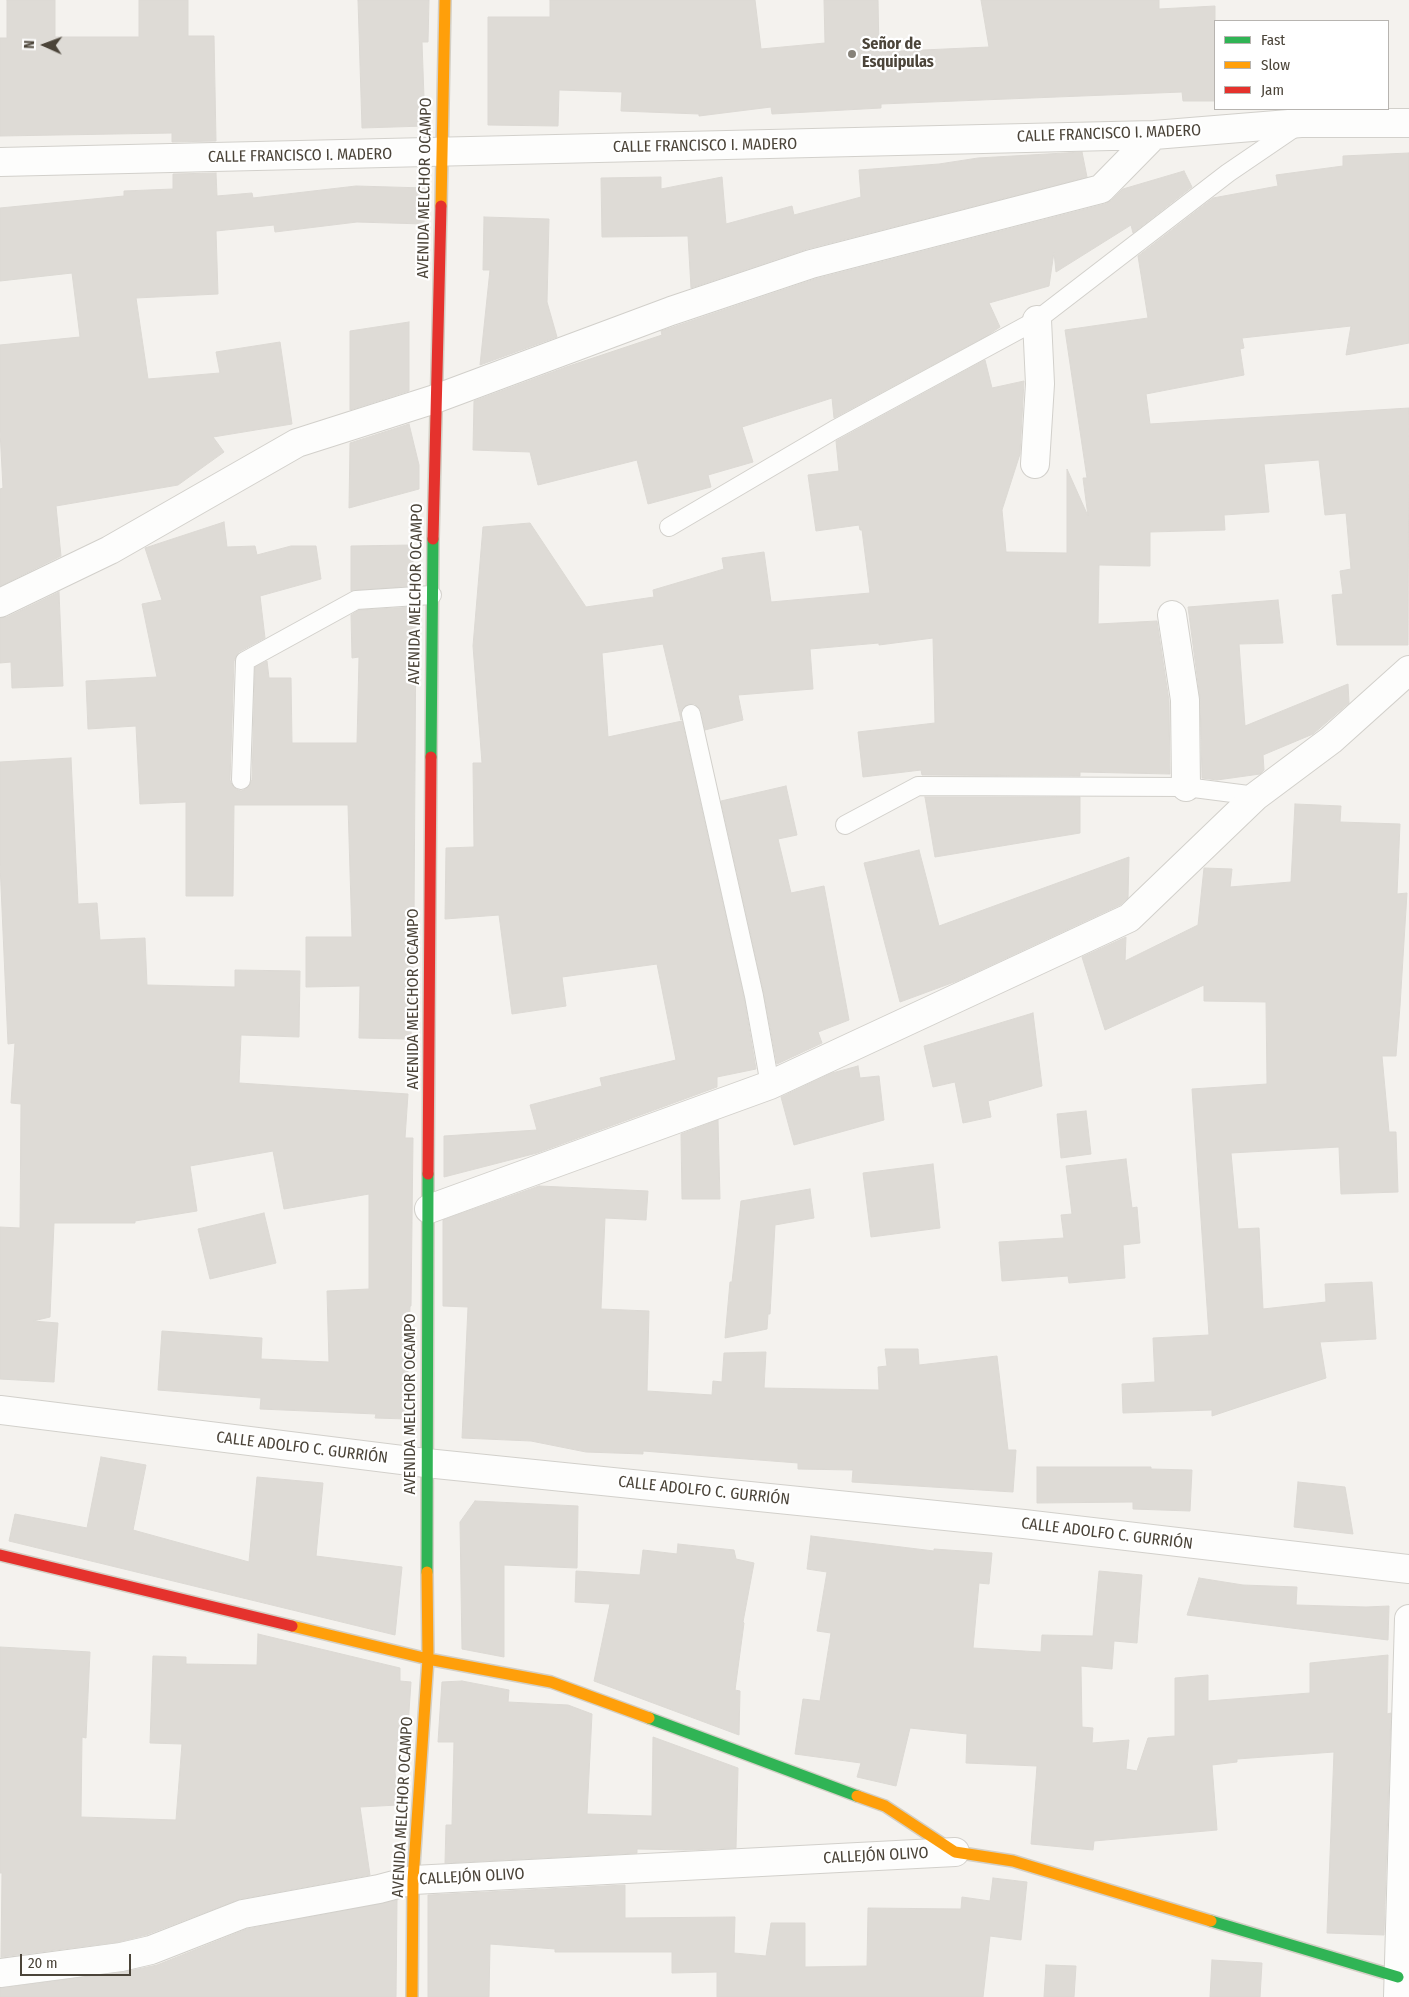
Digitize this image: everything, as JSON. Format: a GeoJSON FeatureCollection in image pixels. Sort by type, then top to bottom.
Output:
{"type":"FeatureCollection","features":[{"type":"Feature","properties":{"kind":"main road","name":"AVENIDA MELCHOR OCAMPO"},"geometry":{"type":"LineString","coordinates":[[412,1997],[413,1880],[428,1659],[426,1462],[432,595],[445,0]]}},
{"type":"Feature","properties":{"kind":"main road"},"geometry":{"type":"LineString","coordinates":[[0,1555],[428,1659],[551,1682],[885,1806],[955,1852],[1013,1861],[1398,1987]]}},
{"type":"Feature","properties":{"kind":"street","name":"CALLE FRANCISCO I. MADERO"},"geometry":{"type":"LineString","coordinates":[[0,162],[1154,135],[1301,123],[1409,123]]}},
{"type":"Feature","properties":{"kind":"street"},"geometry":{"type":"LineString","coordinates":[[0,604],[110,550],[297,443],[435,399],[672,311],[811,264],[1101,189],[1154,135]]}},
{"type":"Feature","properties":{"kind":"street"},"geometry":{"type":"LineString","coordinates":[[1035,464],[1040,384],[1037,320]]}},
{"type":"Feature","properties":{"kind":"street"},"geometry":{"type":"LineString","coordinates":[[1172,616],[1185,700],[1186,787]]}},
{"type":"Feature","properties":{"kind":"street"},"geometry":{"type":"LineString","coordinates":[[429,1209],[770,1084],[1129,918],[1256,796],[1331,740],[1409,670]]}},
{"type":"Feature","properties":{"kind":"street","name":"CALLE ADOLFO C. GURRIÓN"},"geometry":{"type":"LineString","coordinates":[[0,1410],[426,1462],[1024,1524],[1409,1569]]}},
{"type":"Feature","properties":{"kind":"street"},"geometry":{"type":"LineString","coordinates":[[1398,1987],[1409,1619]]}},
{"type":"Feature","properties":{"kind":"street","name":"CALLEJÓN OLIVO"},"geometry":{"type":"LineString","coordinates":[[0,1973],[122,1957],[151,1950],[243,1914],[379,1889],[413,1880],[955,1852]]}},
{"type":"Feature","properties":{"kind":"lane"},"geometry":{"type":"LineString","coordinates":[[669,527],[834,430],[1037,320],[1228,174],[1301,123]]}},
{"type":"Feature","properties":{"kind":"lane"},"geometry":{"type":"LineString","coordinates":[[240,780],[245,661],[356,600],[432,595]]}},
{"type":"Feature","properties":{"kind":"lane"},"geometry":{"type":"LineString","coordinates":[[691,714],[754,996],[770,1084]]}},
{"type":"Feature","properties":{"kind":"lane"},"geometry":{"type":"LineString","coordinates":[[845,824],[918,786],[1186,787],[1256,796]]}},
{"type":"Feature","properties":{"kind":"building"},"geometry":{"type":"Polygon","coordinates":[[[7,0],[55,0],[55,37],[139,37],[139,0],[188,0],[188,36],[214,36],[216,141],[172,142],[172,133],[0,136],[0,38],[7,38],[7,0]]]}},
{"type":"Feature","properties":{"kind":"building"},"geometry":{"type":"Polygon","coordinates":[[[358,0],[429,0],[428,42],[422,42],[425,126],[362,128],[358,0]]]}},
{"type":"Feature","properties":{"kind":"building"},"geometry":{"type":"Polygon","coordinates":[[[550,0],[755,0],[761,49],[825,43],[824,0],[878,0],[879,52],[989,47],[981,0],[1159,0],[1159,9],[1215,6],[1214,101],[1183,101],[1182,92],[881,104],[881,108],[772,114],[771,107],[699,116],[699,114],[621,111],[622,92],[559,90],[558,126],[488,125],[488,17],[550,17],[550,0]]]}},
{"type":"Feature","properties":{"kind":"building"},"geometry":{"type":"Polygon","coordinates":[[[1082,152],[1087,177],[807,249],[691,288],[688,236],[602,237],[601,178],[661,177],[661,189],[722,177],[726,224],[792,206],[794,215],[861,197],[859,170],[939,164],[978,158],[1082,152]]]}},
{"type":"Feature","properties":{"kind":"building"},"geometry":{"type":"Polygon","coordinates":[[[1409,153],[1409,343],[1346,355],[1351,326],[1242,338],[1244,348],[1240,349],[1244,375],[1146,394],[1150,424],[1409,408],[1408,645],[1337,645],[1332,595],[1343,594],[1340,571],[1351,569],[1346,513],[1325,515],[1319,460],[1264,464],[1269,512],[1224,515],[1225,530],[1150,532],[1150,566],[1099,565],[1098,624],[1157,621],[1169,701],[1170,774],[1080,772],[1080,776],[922,775],[921,770],[863,777],[858,732],[935,723],[933,638],[879,645],[879,643],[810,649],[813,689],[738,695],[743,720],[705,730],[701,711],[695,704],[689,704],[684,707],[681,711],[681,720],[663,644],[602,653],[608,737],[682,721],[744,998],[756,1069],[717,1077],[717,1087],[537,1153],[444,1177],[444,1136],[537,1130],[530,1105],[602,1086],[600,1078],[676,1060],[657,964],[562,977],[566,1006],[512,1014],[499,915],[445,919],[446,848],[474,847],[473,763],[482,763],[473,646],[483,527],[530,523],[586,607],[654,597],[653,590],[724,569],[722,558],[764,552],[771,602],[870,593],[862,530],[860,530],[859,525],[816,531],[808,475],[839,471],[836,441],[985,360],[992,388],[1024,381],[1020,454],[1002,510],[1006,552],[1067,553],[1067,469],[1088,516],[1083,478],[1087,478],[1065,330],[1148,318],[1138,256],[1213,198],[1278,186],[1276,175],[1343,166],[1343,156],[1409,153]]]}},
{"type":"Feature","properties":{"kind":"building"},"geometry":{"type":"Polygon","coordinates":[[[1184,171],[1192,187],[1133,233],[1131,225],[1056,272],[1054,252],[1049,286],[989,303],[1000,327],[988,335],[834,418],[832,398],[742,427],[753,462],[708,475],[711,487],[648,504],[637,460],[538,485],[530,452],[473,450],[474,401],[566,367],[662,335],[661,331],[815,279],[1105,204],[1123,189],[1184,171]]]}},
{"type":"Feature","properties":{"kind":"building"},"geometry":{"type":"Polygon","coordinates":[[[216,173],[217,196],[252,193],[253,198],[356,186],[425,188],[424,224],[357,222],[275,232],[274,225],[216,231],[218,294],[136,298],[148,379],[220,373],[216,352],[280,342],[292,424],[213,437],[224,452],[178,485],[56,506],[61,556],[0,586],[0,489],[3,488],[0,431],[0,345],[80,337],[72,273],[0,281],[0,208],[124,196],[124,191],[173,189],[173,174],[216,173]]]}},
{"type":"Feature","properties":{"kind":"building"},"geometry":{"type":"Polygon","coordinates":[[[484,217],[549,219],[547,302],[557,337],[480,365],[490,270],[483,270],[484,217]]]}},
{"type":"Feature","properties":{"kind":"building"},"geometry":{"type":"Polygon","coordinates":[[[409,322],[409,391],[350,410],[350,331],[409,322]]]}},
{"type":"Feature","properties":{"kind":"building"},"geometry":{"type":"Polygon","coordinates":[[[409,424],[419,465],[419,489],[349,508],[350,443],[409,424]]]}},
{"type":"Feature","properties":{"kind":"building"},"geometry":{"type":"Polygon","coordinates":[[[224,522],[227,547],[255,546],[257,555],[291,546],[316,546],[321,579],[260,596],[265,638],[239,652],[234,661],[230,780],[236,789],[241,791],[246,789],[252,780],[255,667],[267,661],[269,678],[291,678],[292,743],[357,743],[359,657],[352,658],[351,615],[359,610],[414,607],[414,614],[416,614],[414,921],[411,1039],[359,1038],[360,986],[306,987],[306,937],[352,937],[348,805],[234,805],[233,896],[186,896],[186,802],[140,804],[136,726],[88,729],[86,681],[157,677],[142,604],[162,600],[145,548],[224,522]]]}},
{"type":"Feature","properties":{"kind":"building"},"geometry":{"type":"Polygon","coordinates":[[[413,545],[413,586],[351,591],[351,546],[413,545]]]}},
{"type":"Feature","properties":{"kind":"building"},"geometry":{"type":"Polygon","coordinates":[[[59,592],[63,686],[12,688],[11,662],[0,663],[0,618],[7,617],[59,592]]]}},
{"type":"Feature","properties":{"kind":"building"},"geometry":{"type":"Polygon","coordinates":[[[1278,600],[1283,643],[1239,644],[1245,726],[1348,684],[1349,703],[1313,734],[1263,755],[1264,770],[1260,774],[1217,780],[1202,778],[1200,698],[1188,607],[1278,600]]]}},
{"type":"Feature","properties":{"kind":"building"},"geometry":{"type":"Polygon","coordinates":[[[71,758],[78,904],[97,903],[100,940],[145,938],[147,985],[235,987],[235,970],[300,971],[299,1037],[241,1035],[239,1083],[408,1094],[405,1138],[413,1138],[411,1306],[407,1419],[375,1418],[376,1414],[260,1409],[261,1398],[158,1390],[162,1331],[262,1338],[261,1359],[329,1362],[327,1291],[369,1289],[369,1194],[284,1209],[273,1151],[190,1166],[197,1211],[135,1221],[135,1223],[54,1223],[50,1317],[33,1321],[58,1323],[54,1382],[0,1379],[0,1227],[20,1228],[21,1104],[11,1103],[15,1043],[8,1044],[0,864],[0,762],[71,758]]]}},
{"type":"Feature","properties":{"kind":"building"},"geometry":{"type":"Polygon","coordinates":[[[786,786],[797,835],[778,839],[791,893],[824,886],[849,1020],[818,1032],[822,1043],[777,1064],[764,994],[721,801],[786,786]]]}},
{"type":"Feature","properties":{"kind":"building"},"geometry":{"type":"Polygon","coordinates":[[[925,797],[1080,797],[1080,833],[935,857],[925,797]]]}},
{"type":"Feature","properties":{"kind":"building"},"geometry":{"type":"Polygon","coordinates":[[[1295,804],[1341,806],[1340,822],[1400,824],[1397,894],[1407,893],[1400,1006],[1396,1056],[1382,1056],[1389,1132],[1396,1132],[1398,1192],[1341,1194],[1339,1147],[1231,1153],[1238,1229],[1259,1228],[1263,1309],[1326,1302],[1325,1284],[1372,1282],[1376,1339],[1320,1342],[1326,1378],[1212,1416],[1212,1410],[1123,1413],[1122,1384],[1155,1382],[1153,1338],[1209,1335],[1192,1089],[1267,1084],[1266,1002],[1204,1001],[1204,985],[1105,1030],[1082,957],[1126,937],[1125,961],[1198,925],[1204,868],[1232,869],[1230,887],[1291,882],[1295,804]]]}},
{"type":"Feature","properties":{"kind":"building"},"geometry":{"type":"Polygon","coordinates":[[[919,850],[939,926],[1129,857],[1128,898],[1120,905],[957,981],[900,1002],[864,863],[919,850]]]}},
{"type":"Feature","properties":{"kind":"building"},"geometry":{"type":"Polygon","coordinates":[[[1033,1013],[1042,1086],[988,1101],[991,1117],[963,1123],[955,1082],[933,1087],[924,1046],[1033,1013]]]}},
{"type":"Feature","properties":{"kind":"building"},"geometry":{"type":"Polygon","coordinates":[[[858,1066],[860,1078],[879,1076],[884,1120],[794,1145],[781,1097],[832,1073],[858,1066]]]}},
{"type":"Feature","properties":{"kind":"building"},"geometry":{"type":"Polygon","coordinates":[[[1086,1111],[1091,1154],[1061,1158],[1057,1114],[1086,1111]]]}},
{"type":"Feature","properties":{"kind":"building"},"geometry":{"type":"Polygon","coordinates":[[[718,1120],[720,1199],[682,1199],[681,1134],[718,1120]]]}},
{"type":"Feature","properties":{"kind":"building"},"geometry":{"type":"Polygon","coordinates":[[[1126,1159],[1132,1208],[1137,1207],[1140,1243],[1123,1245],[1125,1278],[1069,1283],[1068,1276],[1002,1281],[999,1242],[1064,1238],[1061,1215],[1072,1214],[1066,1166],[1126,1159]]]}},
{"type":"Feature","properties":{"kind":"building"},"geometry":{"type":"Polygon","coordinates":[[[933,1164],[940,1228],[871,1237],[863,1173],[933,1164]]]}},
{"type":"Feature","properties":{"kind":"building"},"geometry":{"type":"Polygon","coordinates":[[[539,1186],[648,1191],[646,1220],[605,1218],[601,1309],[649,1311],[647,1391],[712,1395],[713,1381],[722,1382],[724,1353],[766,1352],[764,1388],[879,1390],[878,1367],[887,1366],[885,1349],[918,1349],[919,1365],[997,1356],[1008,1450],[1016,1450],[1013,1492],[852,1482],[853,1470],[798,1469],[798,1463],[643,1451],[643,1454],[586,1452],[531,1441],[462,1438],[468,1307],[443,1306],[443,1220],[539,1186]]]}},
{"type":"Feature","properties":{"kind":"building"},"geometry":{"type":"Polygon","coordinates":[[[810,1189],[814,1218],[775,1225],[770,1314],[768,1314],[767,1329],[725,1338],[730,1282],[732,1282],[741,1201],[810,1189]]]}},
{"type":"Feature","properties":{"kind":"building"},"geometry":{"type":"Polygon","coordinates":[[[264,1213],[276,1263],[210,1279],[198,1229],[264,1213]]]}},
{"type":"Feature","properties":{"kind":"building"},"geometry":{"type":"Polygon","coordinates":[[[101,1457],[146,1465],[133,1530],[249,1562],[257,1477],[323,1483],[316,1556],[402,1567],[395,1635],[9,1541],[15,1514],[87,1528],[101,1457]]]}},
{"type":"Feature","properties":{"kind":"building"},"geometry":{"type":"Polygon","coordinates":[[[1037,1467],[1151,1467],[1151,1469],[1192,1470],[1190,1511],[1133,1509],[1133,1502],[1037,1503],[1037,1467]]]}},
{"type":"Feature","properties":{"kind":"building"},"geometry":{"type":"Polygon","coordinates":[[[1298,1482],[1345,1487],[1353,1534],[1294,1527],[1298,1482]]]}},
{"type":"Feature","properties":{"kind":"building"},"geometry":{"type":"Polygon","coordinates":[[[475,1501],[578,1506],[577,1568],[504,1565],[504,1657],[462,1649],[460,1522],[475,1501]]]}},
{"type":"Feature","properties":{"kind":"building"},"geometry":{"type":"Polygon","coordinates":[[[811,1536],[934,1551],[934,1549],[992,1553],[989,1584],[979,1583],[973,1648],[1041,1652],[1042,1635],[1093,1636],[1099,1571],[1142,1575],[1137,1643],[1114,1641],[1112,1669],[1081,1666],[1082,1727],[1093,1728],[1092,1743],[1129,1740],[1126,1769],[1137,1771],[1148,1738],[1175,1736],[1175,1678],[1208,1675],[1208,1701],[1310,1693],[1310,1663],[1388,1655],[1387,1714],[1391,1713],[1384,1935],[1327,1933],[1334,1752],[1237,1759],[1237,1762],[1212,1765],[1217,1830],[1094,1841],[1093,1850],[1031,1844],[1037,1766],[966,1763],[967,1734],[910,1728],[896,1786],[857,1777],[861,1763],[795,1754],[803,1699],[820,1701],[831,1633],[817,1631],[827,1572],[807,1569],[811,1536]]]}},
{"type":"Feature","properties":{"kind":"building"},"geometry":{"type":"Polygon","coordinates":[[[678,1544],[734,1550],[736,1559],[754,1563],[743,1622],[735,1690],[740,1691],[739,1735],[594,1681],[610,1604],[575,1602],[576,1571],[640,1575],[643,1550],[677,1554],[678,1544]]]}},
{"type":"Feature","properties":{"kind":"building"},"geometry":{"type":"Polygon","coordinates":[[[1199,1578],[1243,1585],[1297,1587],[1296,1605],[1389,1606],[1388,1640],[1187,1615],[1199,1578]]]}},
{"type":"Feature","properties":{"kind":"building"},"geometry":{"type":"Polygon","coordinates":[[[258,1634],[400,1668],[400,1681],[411,1682],[407,1741],[397,1741],[395,1772],[398,1805],[360,1807],[370,1875],[240,1899],[146,1935],[118,1942],[1,1957],[0,1647],[90,1652],[86,1738],[82,1737],[81,1817],[176,1820],[182,1744],[150,1743],[153,1656],[186,1657],[186,1664],[257,1665],[258,1634]]]}},
{"type":"Feature","properties":{"kind":"building"},"geometry":{"type":"Polygon","coordinates":[[[462,1681],[509,1690],[508,1702],[568,1705],[592,1714],[587,1814],[652,1816],[653,1737],[738,1768],[736,1848],[637,1849],[637,1853],[445,1863],[446,1825],[452,1825],[454,1742],[438,1742],[442,1682],[462,1681]]]}},
{"type":"Feature","properties":{"kind":"building"},"geometry":{"type":"Polygon","coordinates":[[[993,1878],[1027,1882],[1021,1940],[990,1936],[983,1997],[717,1997],[717,1972],[672,1973],[672,1952],[555,1952],[555,1949],[490,1944],[489,1997],[428,1997],[428,1895],[625,1885],[625,1918],[735,1917],[734,1953],[766,1956],[771,1923],[805,1923],[805,1967],[867,1966],[868,1908],[961,1909],[962,1897],[990,1901],[993,1878]]]}},
{"type":"Feature","properties":{"kind":"building"},"geometry":{"type":"Polygon","coordinates":[[[397,1900],[396,1997],[0,1997],[0,1988],[124,1972],[157,1965],[247,1929],[397,1900]]]}},
{"type":"Feature","properties":{"kind":"building"},"geometry":{"type":"Polygon","coordinates":[[[1212,1960],[1262,1963],[1260,1997],[1210,1997],[1212,1960]]]}},
{"type":"Feature","properties":{"kind":"building"},"geometry":{"type":"Polygon","coordinates":[[[1046,1965],[1076,1966],[1074,1997],[1044,1997],[1046,1965]]]}},
{"type":"Feature","properties":{"kind":"traffic: fast"},"geometry":{"type":"LineString","coordinates":[[431,757],[433,539]]}},
{"type":"Feature","properties":{"kind":"traffic: fast"},"geometry":{"type":"LineString","coordinates":[[427,1572],[428,1174]]}},
{"type":"Feature","properties":{"kind":"traffic: fast"},"geometry":{"type":"LineString","coordinates":[[649,1718],[857,1796]]}},
{"type":"Feature","properties":{"kind":"traffic: fast"},"geometry":{"type":"LineString","coordinates":[[1211,1921],[1398,1977]]}},
{"type":"Feature","properties":{"kind":"traffic: slow"},"geometry":{"type":"LineString","coordinates":[[441,206],[445,0]]}},
{"type":"Feature","properties":{"kind":"traffic: slow"},"geometry":{"type":"LineString","coordinates":[[412,1997],[413,1880],[428,1659],[427,1572]]}},
{"type":"Feature","properties":{"kind":"traffic: slow"},"geometry":{"type":"LineString","coordinates":[[292,1626],[428,1659],[551,1682],[649,1718]]}},
{"type":"Feature","properties":{"kind":"traffic: slow"},"geometry":{"type":"LineString","coordinates":[[857,1796],[885,1806],[955,1852],[1013,1861],[1211,1921]]}},
{"type":"Feature","properties":{"kind":"traffic: jam"},"geometry":{"type":"LineString","coordinates":[[433,539],[441,206]]}},
{"type":"Feature","properties":{"kind":"traffic: jam"},"geometry":{"type":"LineString","coordinates":[[428,1174],[431,757]]}},
{"type":"Feature","properties":{"kind":"traffic: jam"},"geometry":{"type":"LineString","coordinates":[[0,1555],[292,1626]]}},
{"type":"Feature","properties":{"kind":"place","name":"Señor de Esquipulas"},"geometry":{"type":"Point","coordinates":[852,54]}}]}
